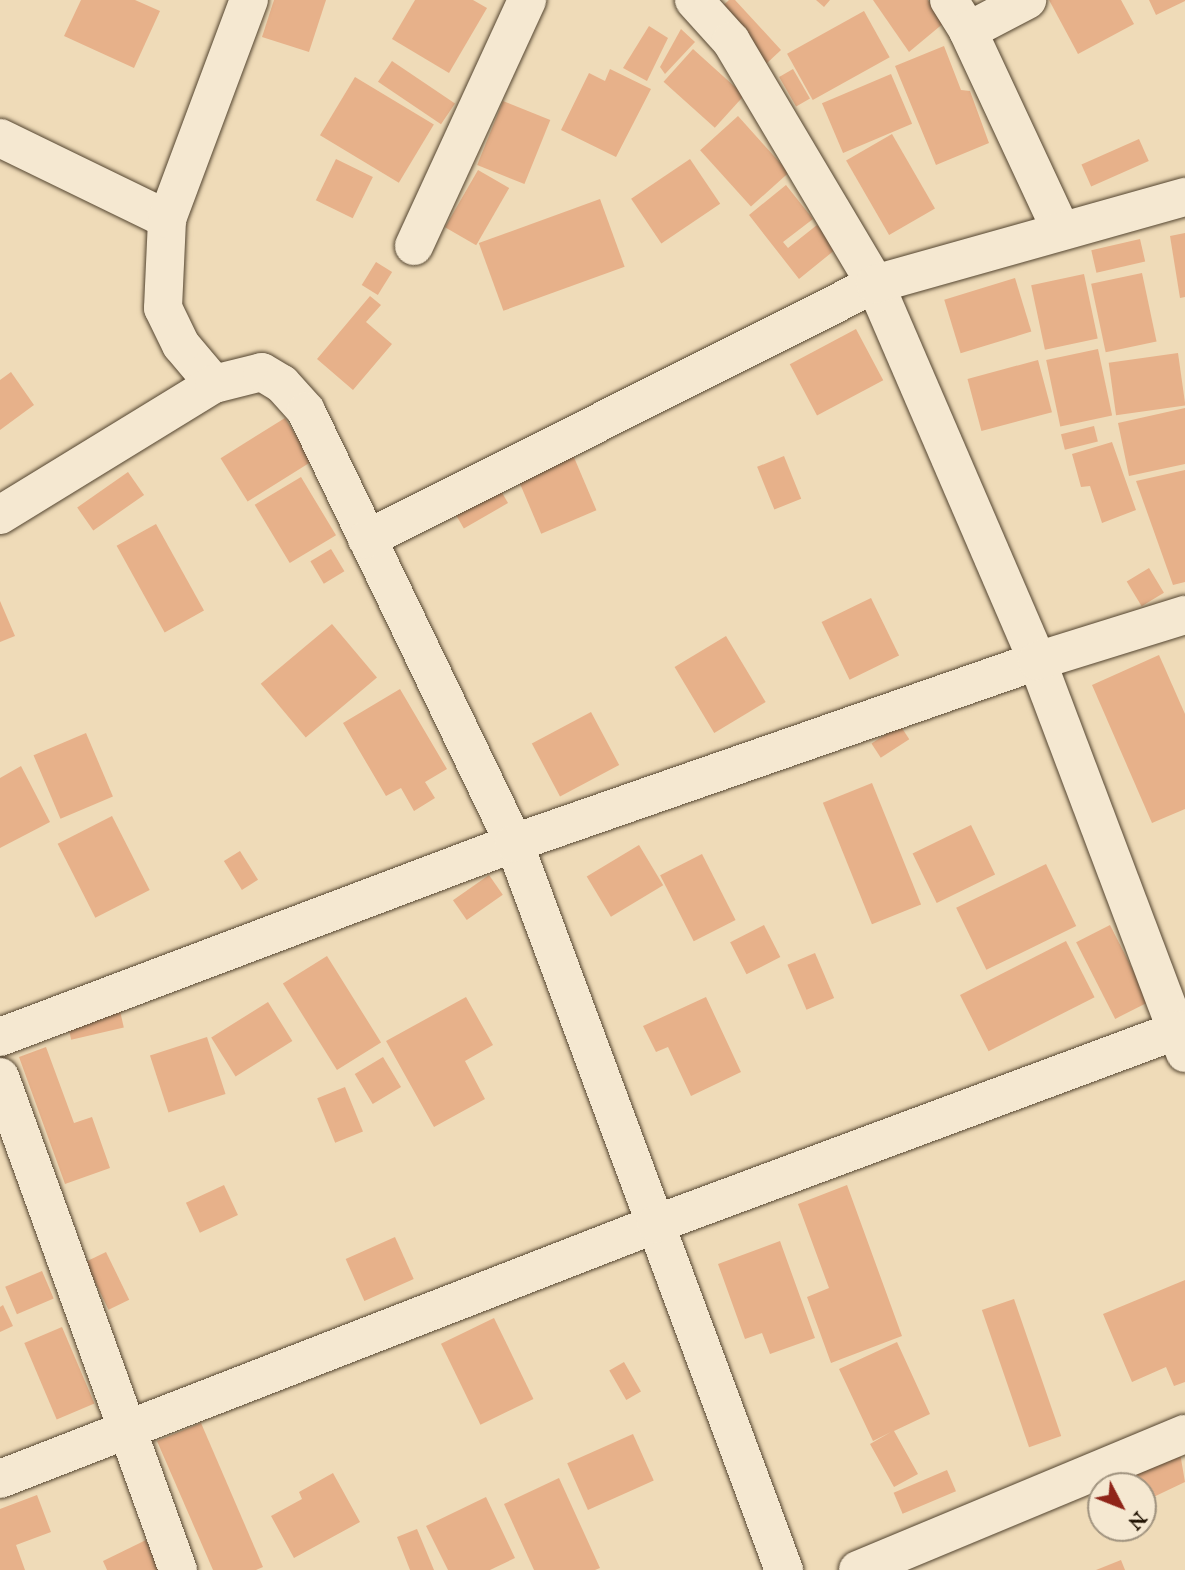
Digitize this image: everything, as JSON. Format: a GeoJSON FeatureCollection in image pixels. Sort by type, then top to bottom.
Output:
{"type":"FeatureCollection","features":[{"type":"Feature","properties":{"kind":"street"},"geometry":{"type":"LineString","coordinates":[[214,384],[181,345],[163,308],[167,219],[248,0]]}},
{"type":"Feature","properties":{"kind":"street"},"geometry":{"type":"LineString","coordinates":[[414,246],[527,0]]}},
{"type":"Feature","properties":{"kind":"street"},"geometry":{"type":"LineString","coordinates":[[0,1479],[656,1224],[1181,1030],[1037,661],[875,284],[731,41],[694,0]]}},
{"type":"Feature","properties":{"kind":"street"},"geometry":{"type":"LineString","coordinates":[[1027,0],[958,15],[1060,230]]}},
{"type":"Feature","properties":{"kind":"street"},"geometry":{"type":"LineString","coordinates":[[0,138],[167,219]]}},
{"type":"Feature","properties":{"kind":"street"},"geometry":{"type":"LineString","coordinates":[[368,539],[875,284],[1185,197]]}},
{"type":"Feature","properties":{"kind":"street"},"geometry":{"type":"LineString","coordinates":[[0,515],[214,384],[262,372],[282,384],[306,411],[514,843],[785,1570]]}},
{"type":"Feature","properties":{"kind":"street"},"geometry":{"type":"LineString","coordinates":[[0,1037],[514,843],[1037,661],[1185,615]]}},
{"type":"Feature","properties":{"kind":"street"},"geometry":{"type":"LineString","coordinates":[[0,1077],[178,1570]]}},
{"type":"Feature","properties":{"kind":"street"},"geometry":{"type":"LineString","coordinates":[[858,1570],[1185,1434]]}},
{"type":"Feature","properties":{"kind":"building"},"geometry":{"type":"Polygon","coordinates":[[[81,0],[135,0],[160,11],[134,68],[64,36],[81,0]]]}},
{"type":"Feature","properties":{"kind":"building"},"geometry":{"type":"Polygon","coordinates":[[[274,0],[326,0],[309,52],[262,37],[274,0]]]}},
{"type":"Feature","properties":{"kind":"building"},"geometry":{"type":"Polygon","coordinates":[[[415,0],[473,0],[487,8],[449,73],[392,39],[415,0]]]}},
{"type":"Feature","properties":{"kind":"building"},"geometry":{"type":"Polygon","coordinates":[[[729,0],[735,0],[781,50],[766,64],[717,11],[729,0]]]}},
{"type":"Feature","properties":{"kind":"building"},"geometry":{"type":"Polygon","coordinates":[[[816,0],[830,0],[824,7],[816,0]]]}},
{"type":"Feature","properties":{"kind":"building"},"geometry":{"type":"Polygon","coordinates":[[[873,0],[928,0],[945,22],[909,52],[873,0]]]}},
{"type":"Feature","properties":{"kind":"building"},"geometry":{"type":"Polygon","coordinates":[[[1049,0],[1121,0],[1134,24],[1078,54],[1049,0]]]}},
{"type":"Feature","properties":{"kind":"building"},"geometry":{"type":"Polygon","coordinates":[[[1149,0],[1185,0],[1185,1],[1156,15],[1149,0]]]}},
{"type":"Feature","properties":{"kind":"building"},"geometry":{"type":"Polygon","coordinates":[[[864,11],[890,57],[813,100],[787,54],[864,11]]]}},
{"type":"Feature","properties":{"kind":"building"},"geometry":{"type":"Polygon","coordinates":[[[649,26],[668,38],[647,81],[623,68],[649,26]]]}},
{"type":"Feature","properties":{"kind":"building"},"geometry":{"type":"Polygon","coordinates":[[[681,29],[695,42],[665,74],[660,67],[681,29]]]}},
{"type":"Feature","properties":{"kind":"building"},"geometry":{"type":"Polygon","coordinates":[[[944,46],[961,90],[970,91],[989,143],[936,165],[895,66],[944,46]]]}},
{"type":"Feature","properties":{"kind":"building"},"geometry":{"type":"Polygon","coordinates":[[[693,49],[744,95],[715,128],[664,82],[693,49]]]}},
{"type":"Feature","properties":{"kind":"building"},"geometry":{"type":"Polygon","coordinates":[[[392,61],[455,103],[441,124],[378,82],[392,61]]]}},
{"type":"Feature","properties":{"kind":"building"},"geometry":{"type":"Polygon","coordinates":[[[610,69],[651,89],[616,157],[561,130],[589,73],[605,81],[610,69]]]}},
{"type":"Feature","properties":{"kind":"building"},"geometry":{"type":"Polygon","coordinates":[[[793,69],[810,98],[796,106],[779,77],[793,69]]]}},
{"type":"Feature","properties":{"kind":"building"},"geometry":{"type":"Polygon","coordinates":[[[891,74],[912,124],[843,153],[822,103],[891,74]]]}},
{"type":"Feature","properties":{"kind":"building"},"geometry":{"type":"Polygon","coordinates":[[[355,77],[434,124],[399,183],[320,135],[355,77]]]}},
{"type":"Feature","properties":{"kind":"building"},"geometry":{"type":"Polygon","coordinates":[[[503,101],[550,120],[524,184],[477,165],[503,101]]]}},
{"type":"Feature","properties":{"kind":"building"},"geometry":{"type":"Polygon","coordinates":[[[738,116],[789,172],[751,207],[700,150],[738,116]]]}},
{"type":"Feature","properties":{"kind":"building"},"geometry":{"type":"Polygon","coordinates":[[[892,134],[935,208],[889,235],[846,160],[892,134]]]}},
{"type":"Feature","properties":{"kind":"building"},"geometry":{"type":"Polygon","coordinates":[[[1139,139],[1149,161],[1091,187],[1081,165],[1139,139]]]}},
{"type":"Feature","properties":{"kind":"building"},"geometry":{"type":"Polygon","coordinates":[[[336,159],[373,177],[353,218],[316,200],[336,159]]]}},
{"type":"Feature","properties":{"kind":"building"},"geometry":{"type":"Polygon","coordinates":[[[690,159],[720,204],[661,243],[631,199],[690,159]]]}},
{"type":"Feature","properties":{"kind":"building"},"geometry":{"type":"Polygon","coordinates":[[[478,170],[509,188],[476,245],[445,227],[478,170]]]}},
{"type":"Feature","properties":{"kind":"building"},"geometry":{"type":"Polygon","coordinates":[[[786,185],[813,219],[783,242],[788,248],[817,225],[836,249],[799,279],[749,215],[786,185]]]}},
{"type":"Feature","properties":{"kind":"building"},"geometry":{"type":"Polygon","coordinates":[[[600,199],[625,267],[503,311],[479,243],[600,199]]]}},
{"type":"Feature","properties":{"kind":"building"},"geometry":{"type":"Polygon","coordinates":[[[1185,233],[1185,297],[1180,298],[1170,236],[1185,233]]]}},
{"type":"Feature","properties":{"kind":"building"},"geometry":{"type":"Polygon","coordinates":[[[1140,239],[1145,261],[1096,273],[1091,250],[1140,239]]]}},
{"type":"Feature","properties":{"kind":"building"},"geometry":{"type":"Polygon","coordinates":[[[376,262],[392,272],[378,295],[362,285],[376,262]]]}},
{"type":"Feature","properties":{"kind":"building"},"geometry":{"type":"Polygon","coordinates":[[[1142,273],[1157,341],[1106,352],[1091,284],[1142,273]]]}},
{"type":"Feature","properties":{"kind":"building"},"geometry":{"type":"Polygon","coordinates":[[[1084,274],[1098,339],[1045,350],[1031,285],[1084,274]]]}},
{"type":"Feature","properties":{"kind":"building"},"geometry":{"type":"Polygon","coordinates":[[[1015,278],[1031,332],[961,353],[944,300],[1015,278]]]}},
{"type":"Feature","properties":{"kind":"building"},"geometry":{"type":"Polygon","coordinates":[[[370,296],[381,305],[366,322],[392,344],[353,390],[317,359],[370,296]]]}},
{"type":"Feature","properties":{"kind":"building"},"geometry":{"type":"Polygon","coordinates":[[[856,329],[883,380],[817,415],[790,364],[856,329]]]}},
{"type":"Feature","properties":{"kind":"building"},"geometry":{"type":"Polygon","coordinates":[[[1098,349],[1112,416],[1060,427],[1046,360],[1098,349]]]}},
{"type":"Feature","properties":{"kind":"building"},"geometry":{"type":"Polygon","coordinates":[[[1178,353],[1185,406],[1116,415],[1109,363],[1178,353]]]}},
{"type":"Feature","properties":{"kind":"building"},"geometry":{"type":"Polygon","coordinates":[[[1038,360],[1052,412],[981,431],[967,379],[1038,360]]]}},
{"type":"Feature","properties":{"kind":"building"},"geometry":{"type":"Polygon","coordinates":[[[11,372],[34,405],[0,430],[0,380],[11,372]]]}},
{"type":"Feature","properties":{"kind":"building"},"geometry":{"type":"Polygon","coordinates":[[[1185,408],[1185,464],[1129,476],[1118,423],[1185,408]]]}},
{"type":"Feature","properties":{"kind":"building"},"geometry":{"type":"Polygon","coordinates":[[[285,418],[312,461],[248,502],[221,458],[285,418]]]}},
{"type":"Feature","properties":{"kind":"building"},"geometry":{"type":"Polygon","coordinates":[[[1094,426],[1098,442],[1065,450],[1061,434],[1094,426]]]}},
{"type":"Feature","properties":{"kind":"building"},"geometry":{"type":"Polygon","coordinates":[[[1112,442],[1136,510],[1102,523],[1090,486],[1081,487],[1072,454],[1112,442]]]}},
{"type":"Feature","properties":{"kind":"building"},"geometry":{"type":"Polygon","coordinates":[[[573,455],[596,510],[541,534],[518,478],[573,455]]]}},
{"type":"Feature","properties":{"kind":"building"},"geometry":{"type":"Polygon","coordinates":[[[784,456],[801,499],[774,510],[757,467],[784,456]]]}},
{"type":"Feature","properties":{"kind":"building"},"geometry":{"type":"Polygon","coordinates":[[[1185,470],[1185,582],[1173,585],[1136,481],[1185,470]]]}},
{"type":"Feature","properties":{"kind":"building"},"geometry":{"type":"Polygon","coordinates":[[[128,472],[144,495],[93,530],[77,508],[128,472]]]}},
{"type":"Feature","properties":{"kind":"building"},"geometry":{"type":"Polygon","coordinates":[[[301,477],[336,535],[290,563],[255,505],[301,477]]]}},
{"type":"Feature","properties":{"kind":"building"},"geometry":{"type":"Polygon","coordinates":[[[497,484],[508,503],[464,529],[453,510],[497,484]]]}},
{"type":"Feature","properties":{"kind":"building"},"geometry":{"type":"Polygon","coordinates":[[[156,524],[204,611],[165,632],[117,546],[156,524]]]}},
{"type":"Feature","properties":{"kind":"building"},"geometry":{"type":"Polygon","coordinates":[[[331,549],[344,571],[324,584],[310,561],[331,549]]]}},
{"type":"Feature","properties":{"kind":"building"},"geometry":{"type":"Polygon","coordinates":[[[1149,568],[1164,593],[1142,606],[1127,581],[1149,568]]]}},
{"type":"Feature","properties":{"kind":"building"},"geometry":{"type":"Polygon","coordinates":[[[871,598],[899,656],[850,680],[822,622],[871,598]]]}},
{"type":"Feature","properties":{"kind":"building"},"geometry":{"type":"Polygon","coordinates":[[[0,601],[15,636],[0,642],[0,601]]]}},
{"type":"Feature","properties":{"kind":"building"},"geometry":{"type":"Polygon","coordinates":[[[332,624],[377,678],[306,737],[261,684],[332,624]]]}},
{"type":"Feature","properties":{"kind":"building"},"geometry":{"type":"Polygon","coordinates":[[[726,636],[766,702],[714,733],[675,667],[726,636]]]}},
{"type":"Feature","properties":{"kind":"building"},"geometry":{"type":"Polygon","coordinates":[[[1159,655],[1185,714],[1185,809],[1152,823],[1092,685],[1159,655]]]}},
{"type":"Feature","properties":{"kind":"building"},"geometry":{"type":"Polygon","coordinates":[[[400,689],[447,769],[425,782],[435,798],[414,811],[401,788],[386,796],[343,723],[400,689]]]}},
{"type":"Feature","properties":{"kind":"building"},"geometry":{"type":"Polygon","coordinates":[[[591,712],[619,765],[560,796],[532,743],[591,712]]]}},
{"type":"Feature","properties":{"kind":"building"},"geometry":{"type":"Polygon","coordinates":[[[900,725],[909,739],[881,758],[871,744],[900,725]]]}},
{"type":"Feature","properties":{"kind":"building"},"geometry":{"type":"Polygon","coordinates":[[[86,733],[113,797],[60,819],[34,755],[86,733]]]}},
{"type":"Feature","properties":{"kind":"building"},"geometry":{"type":"Polygon","coordinates":[[[21,766],[50,822],[0,848],[0,778],[21,766]]]}},
{"type":"Feature","properties":{"kind":"building"},"geometry":{"type":"Polygon","coordinates":[[[872,783],[921,904],[872,924],[823,803],[872,783]]]}},
{"type":"Feature","properties":{"kind":"building"},"geometry":{"type":"Polygon","coordinates":[[[112,816],[150,890],[95,918],[58,844],[112,816]]]}},
{"type":"Feature","properties":{"kind":"building"},"geometry":{"type":"Polygon","coordinates":[[[971,825],[995,874],[937,903],[913,853],[971,825]]]}},
{"type":"Feature","properties":{"kind":"building"},"geometry":{"type":"Polygon","coordinates":[[[639,845],[663,885],[611,917],[587,876],[639,845]]]}},
{"type":"Feature","properties":{"kind":"building"},"geometry":{"type":"Polygon","coordinates":[[[240,851],[258,880],[242,890],[224,861],[240,851]]]}},
{"type":"Feature","properties":{"kind":"building"},"geometry":{"type":"Polygon","coordinates":[[[702,854],[736,920],[694,941],[660,875],[702,854]]]}},
{"type":"Feature","properties":{"kind":"building"},"geometry":{"type":"Polygon","coordinates":[[[1046,864],[1076,926],[986,970],[956,908],[1046,864]]]}},
{"type":"Feature","properties":{"kind":"building"},"geometry":{"type":"Polygon","coordinates":[[[489,875],[503,895],[467,920],[453,900],[489,875]]]}},
{"type":"Feature","properties":{"kind":"building"},"geometry":{"type":"Polygon","coordinates":[[[764,925],[780,957],[746,974],[730,942],[764,925]]]}},
{"type":"Feature","properties":{"kind":"building"},"geometry":{"type":"Polygon","coordinates":[[[1110,925],[1149,1002],[1115,1019],[1076,942],[1110,925]]]}},
{"type":"Feature","properties":{"kind":"building"},"geometry":{"type":"Polygon","coordinates":[[[1066,941],[1095,997],[989,1051],[960,995],[1066,941]]]}},
{"type":"Feature","properties":{"kind":"building"},"geometry":{"type":"Polygon","coordinates":[[[815,953],[834,998],[807,1010],[787,965],[815,953]]]}},
{"type":"Feature","properties":{"kind":"building"},"geometry":{"type":"Polygon","coordinates":[[[327,956],[381,1043],[337,1070],[283,984],[327,956]]]}},
{"type":"Feature","properties":{"kind":"building"},"geometry":{"type":"Polygon","coordinates":[[[466,997],[493,1045],[465,1061],[485,1099],[434,1127],[386,1041],[466,997]]]}},
{"type":"Feature","properties":{"kind":"building"},"geometry":{"type":"Polygon","coordinates":[[[706,997],[741,1072],[691,1096],[668,1047],[656,1052],[643,1026],[706,997]]]}},
{"type":"Feature","properties":{"kind":"building"},"geometry":{"type":"Polygon","coordinates":[[[268,1002],[292,1041],[236,1077],[211,1038],[268,1002]]]}},
{"type":"Feature","properties":{"kind":"building"},"geometry":{"type":"Polygon","coordinates":[[[120,1011],[124,1028],[71,1040],[67,1023],[120,1011]]]}},
{"type":"Feature","properties":{"kind":"building"},"geometry":{"type":"Polygon","coordinates":[[[207,1037],[226,1094],[168,1113],[150,1056],[207,1037]]]}},
{"type":"Feature","properties":{"kind":"building"},"geometry":{"type":"Polygon","coordinates":[[[46,1047],[74,1123],[92,1117],[110,1168],[65,1184],[19,1057],[46,1047]]]}},
{"type":"Feature","properties":{"kind":"building"},"geometry":{"type":"Polygon","coordinates":[[[383,1057],[401,1087],[373,1104],[355,1074],[383,1057]]]}},
{"type":"Feature","properties":{"kind":"building"},"geometry":{"type":"Polygon","coordinates":[[[345,1087],[363,1132],[335,1143],[317,1098],[345,1087]]]}},
{"type":"Feature","properties":{"kind":"building"},"geometry":{"type":"Polygon","coordinates":[[[224,1185],[238,1215],[200,1233],[186,1203],[224,1185]]]}},
{"type":"Feature","properties":{"kind":"building"},"geometry":{"type":"Polygon","coordinates":[[[847,1185],[902,1336],[831,1363],[807,1297],[829,1288],[798,1204],[847,1185]]]}},
{"type":"Feature","properties":{"kind":"building"},"geometry":{"type":"Polygon","coordinates":[[[395,1237],[414,1279],[364,1301],[346,1259],[395,1237]]]}},
{"type":"Feature","properties":{"kind":"building"},"geometry":{"type":"Polygon","coordinates":[[[780,1241],[815,1338],[770,1354],[762,1333],[745,1339],[718,1264],[780,1241]]]}},
{"type":"Feature","properties":{"kind":"building"},"geometry":{"type":"Polygon","coordinates":[[[106,1252],[129,1300],[109,1310],[85,1262],[106,1252]]]}},
{"type":"Feature","properties":{"kind":"building"},"geometry":{"type":"Polygon","coordinates":[[[42,1271],[54,1299],[17,1314],[5,1287],[42,1271]]]}},
{"type":"Feature","properties":{"kind":"building"},"geometry":{"type":"Polygon","coordinates":[[[1185,1280],[1185,1382],[1174,1386],[1166,1367],[1132,1382],[1103,1314],[1185,1280]]]}},
{"type":"Feature","properties":{"kind":"building"},"geometry":{"type":"Polygon","coordinates":[[[1014,1299],[1061,1436],[1029,1447],[982,1310],[1014,1299]]]}},
{"type":"Feature","properties":{"kind":"building"},"geometry":{"type":"Polygon","coordinates":[[[3,1305],[13,1326],[0,1332],[0,1307],[3,1305]]]}},
{"type":"Feature","properties":{"kind":"building"},"geometry":{"type":"Polygon","coordinates":[[[494,1318],[533,1399],[480,1425],[441,1344],[494,1318]]]}},
{"type":"Feature","properties":{"kind":"building"},"geometry":{"type":"Polygon","coordinates":[[[62,1327],[94,1403],[57,1419],[24,1343],[62,1327]]]}},
{"type":"Feature","properties":{"kind":"building"},"geometry":{"type":"Polygon","coordinates":[[[897,1342],[930,1414],[894,1431],[918,1474],[894,1487],[870,1444],[891,1432],[873,1441],[839,1369],[897,1342]]]}},
{"type":"Feature","properties":{"kind":"building"},"geometry":{"type":"Polygon","coordinates":[[[624,1362],[641,1391],[626,1400],[609,1370],[624,1362]]]}},
{"type":"Feature","properties":{"kind":"building"},"geometry":{"type":"Polygon","coordinates":[[[201,1423],[263,1567],[256,1570],[213,1570],[157,1441],[201,1423]]]}},
{"type":"Feature","properties":{"kind":"building"},"geometry":{"type":"Polygon","coordinates":[[[633,1434],[654,1481],[588,1510],[567,1463],[633,1434]]]}},
{"type":"Feature","properties":{"kind":"building"},"geometry":{"type":"Polygon","coordinates":[[[1180,1453],[1185,1482],[1157,1495],[1157,1472],[1140,1472],[1180,1453]]]}},
{"type":"Feature","properties":{"kind":"building"},"geometry":{"type":"Polygon","coordinates":[[[947,1470],[956,1491],[903,1514],[894,1493],[947,1470]]]}},
{"type":"Feature","properties":{"kind":"building"},"geometry":{"type":"Polygon","coordinates":[[[333,1473],[360,1522],[294,1558],[271,1516],[302,1499],[299,1492],[333,1473]]]}},
{"type":"Feature","properties":{"kind":"building"},"geometry":{"type":"Polygon","coordinates":[[[559,1478],[600,1568],[534,1570],[504,1504],[559,1478]]]}},
{"type":"Feature","properties":{"kind":"building"},"geometry":{"type":"Polygon","coordinates":[[[37,1495],[51,1532],[16,1545],[25,1570],[0,1570],[0,1509],[37,1495]]]}},
{"type":"Feature","properties":{"kind":"building"},"geometry":{"type":"Polygon","coordinates":[[[486,1497],[515,1558],[490,1570],[448,1570],[426,1526],[486,1497]]]}},
{"type":"Feature","properties":{"kind":"building"},"geometry":{"type":"Polygon","coordinates":[[[417,1529],[434,1570],[410,1570],[397,1537],[417,1529]]]}},
{"type":"Feature","properties":{"kind":"building"},"geometry":{"type":"Polygon","coordinates":[[[146,1540],[160,1570],[107,1570],[103,1561],[146,1540]]]}},
{"type":"Feature","properties":{"kind":"building"},"geometry":{"type":"Polygon","coordinates":[[[1121,1560],[1125,1570],[1096,1570],[1121,1560]]]}}]}
